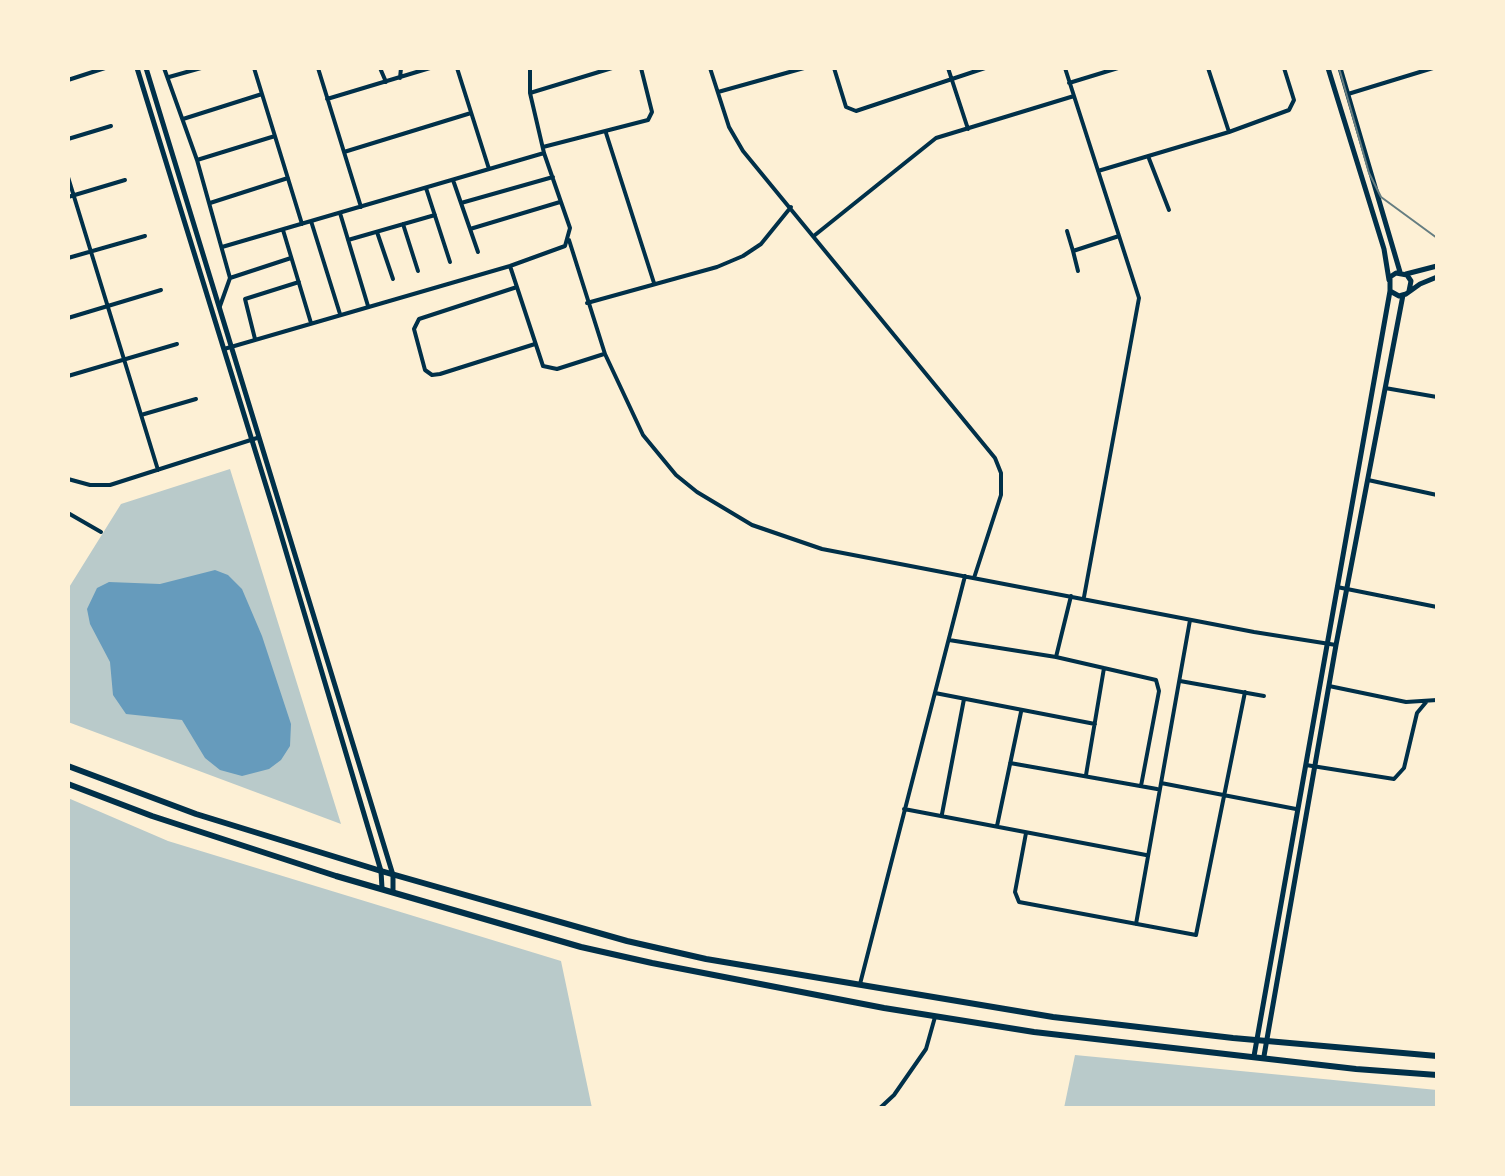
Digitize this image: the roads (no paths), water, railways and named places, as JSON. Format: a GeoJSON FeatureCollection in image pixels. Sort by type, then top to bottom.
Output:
{"type":"FeatureCollection","features":[{"type":"Feature","properties":{"kind":"highway"},"geometry":{"type":"LineString","coordinates":[[68,766],[196,814],[393,875],[627,941],[706,959],[1053,1017],[1437,1056]]}},
{"type":"Feature","properties":{"kind":"highway"},"geometry":{"type":"LineString","coordinates":[[68,784],[166,821],[581,947],[935,1017],[1034,1032],[1264,1056],[1356,1069],[1437,1075]]}},
{"type":"Feature","properties":{"kind":"highway"},"geometry":{"type":"LineString","coordinates":[[949,1019],[952,1000]]}},
{"type":"Feature","properties":{"kind":"street"},"geometry":{"type":"LineString","coordinates":[[68,80],[105,68]]}},
{"type":"Feature","properties":{"kind":"street"},"geometry":{"type":"LineString","coordinates":[[137,68],[228,348],[381,871],[382,888]]}},
{"type":"Feature","properties":{"kind":"street"},"geometry":{"type":"LineString","coordinates":[[146,68],[219,307],[228,348]]}},
{"type":"Feature","properties":{"kind":"street"},"geometry":{"type":"LineString","coordinates":[[164,68],[197,160],[230,278],[219,307]]}},
{"type":"Feature","properties":{"kind":"street"},"geometry":{"type":"LineString","coordinates":[[167,77],[201,68]]}},
{"type":"Feature","properties":{"kind":"street"},"geometry":{"type":"LineString","coordinates":[[254,68],[302,224]]}},
{"type":"Feature","properties":{"kind":"street"},"geometry":{"type":"LineString","coordinates":[[318,68],[361,207]]}},
{"type":"Feature","properties":{"kind":"street"},"geometry":{"type":"LineString","coordinates":[[380,68],[386,82]]}},
{"type":"Feature","properties":{"kind":"street"},"geometry":{"type":"LineString","coordinates":[[400,78],[401,68]]}},
{"type":"Feature","properties":{"kind":"street"},"geometry":{"type":"LineString","coordinates":[[327,99],[430,68]]}},
{"type":"Feature","properties":{"kind":"street"},"geometry":{"type":"LineString","coordinates":[[457,68],[489,169]]}},
{"type":"Feature","properties":{"kind":"street"},"geometry":{"type":"LineString","coordinates":[[530,68],[530,93],[544,150],[570,228],[569,240],[587,303],[605,354],[629,410],[660,458],[697,492],[768,532],[822,549],[1336,645]]}},
{"type":"Feature","properties":{"kind":"street"},"geometry":{"type":"LineString","coordinates":[[530,93],[612,68]]}},
{"type":"Feature","properties":{"kind":"street"},"geometry":{"type":"LineString","coordinates":[[222,247],[453,180],[650,118],[641,68]]}},
{"type":"Feature","properties":{"kind":"street"},"geometry":{"type":"LineString","coordinates":[[710,68],[729,127],[743,151],[995,458],[1001,473],[1001,495],[974,578]]}},
{"type":"Feature","properties":{"kind":"street"},"geometry":{"type":"LineString","coordinates":[[718,92],[782,71],[804,68]]}},
{"type":"Feature","properties":{"kind":"street"},"geometry":{"type":"LineString","coordinates":[[834,68],[850,111],[985,68]]}},
{"type":"Feature","properties":{"kind":"street"},"geometry":{"type":"LineString","coordinates":[[948,68],[968,129]]}},
{"type":"Feature","properties":{"kind":"street"},"geometry":{"type":"LineString","coordinates":[[1065,68],[1135,281],[1137,312],[1084,597]]}},
{"type":"Feature","properties":{"kind":"street"},"geometry":{"type":"LineString","coordinates":[[1069,83],[1118,68]]}},
{"type":"Feature","properties":{"kind":"street"},"geometry":{"type":"LineString","coordinates":[[1208,68],[1229,132]]}},
{"type":"Feature","properties":{"kind":"street"},"geometry":{"type":"LineString","coordinates":[[1098,171],[1229,132],[1289,110],[1294,100],[1284,68]]}},
{"type":"Feature","properties":{"kind":"street"},"geometry":{"type":"LineString","coordinates":[[1254,1056],[1390,291],[1368,198],[1328,68]]}},
{"type":"Feature","properties":{"kind":"street"},"geometry":{"type":"LineString","coordinates":[[1264,1056],[1346,590],[1385,388],[1411,281],[1402,273],[1340,68]]}},
{"type":"Feature","properties":{"kind":"street"},"geometry":{"type":"LineString","coordinates":[[1348,94],[1433,68]]}},
{"type":"Feature","properties":{"kind":"street"},"geometry":{"type":"LineString","coordinates":[[183,119],[262,94]]}},
{"type":"Feature","properties":{"kind":"street"},"geometry":{"type":"LineString","coordinates":[[815,235],[936,138],[1074,96]]}},
{"type":"Feature","properties":{"kind":"street"},"geometry":{"type":"LineString","coordinates":[[344,152],[471,113]]}},
{"type":"Feature","properties":{"kind":"street"},"geometry":{"type":"LineString","coordinates":[[68,139],[111,126]]}},
{"type":"Feature","properties":{"kind":"street"},"geometry":{"type":"LineString","coordinates":[[606,132],[654,283]]}},
{"type":"Feature","properties":{"kind":"street"},"geometry":{"type":"LineString","coordinates":[[197,160],[275,136]]}},
{"type":"Feature","properties":{"kind":"street"},"geometry":{"type":"LineString","coordinates":[[1148,156],[1169,210]]}},
{"type":"Feature","properties":{"kind":"street"},"geometry":{"type":"LineString","coordinates":[[68,177],[71,196],[91,251],[158,470]]}},
{"type":"Feature","properties":{"kind":"street"},"geometry":{"type":"LineString","coordinates":[[461,203],[553,177]]}},
{"type":"Feature","properties":{"kind":"street"},"geometry":{"type":"LineString","coordinates":[[210,203],[288,178]]}},
{"type":"Feature","properties":{"kind":"street"},"geometry":{"type":"LineString","coordinates":[[71,196],[125,180]]}},
{"type":"Feature","properties":{"kind":"street"},"geometry":{"type":"LineString","coordinates":[[453,180],[478,252]]}},
{"type":"Feature","properties":{"kind":"street"},"geometry":{"type":"LineString","coordinates":[[426,188],[450,262]]}},
{"type":"Feature","properties":{"kind":"street"},"geometry":{"type":"LineString","coordinates":[[1368,198],[1377,195]]}},
{"type":"Feature","properties":{"kind":"street"},"geometry":{"type":"LineString","coordinates":[[470,229],[561,202]]}},
{"type":"Feature","properties":{"kind":"street"},"geometry":{"type":"LineString","coordinates":[[587,303],[717,267],[743,256],[767,237],[791,207]]}},
{"type":"Feature","properties":{"kind":"street"},"geometry":{"type":"LineString","coordinates":[[340,213],[368,307]]}},
{"type":"Feature","properties":{"kind":"street"},"geometry":{"type":"LineString","coordinates":[[348,240],[435,215]]}},
{"type":"Feature","properties":{"kind":"street"},"geometry":{"type":"LineString","coordinates":[[311,221],[341,315]]}},
{"type":"Feature","properties":{"kind":"street"},"geometry":{"type":"LineString","coordinates":[[403,224],[418,271]]}},
{"type":"Feature","properties":{"kind":"street"},"geometry":{"type":"LineString","coordinates":[[283,230],[311,323]]}},
{"type":"Feature","properties":{"kind":"street"},"geometry":{"type":"LineString","coordinates":[[1067,231],[1078,271]]}},
{"type":"Feature","properties":{"kind":"street"},"geometry":{"type":"LineString","coordinates":[[377,232],[393,279]]}},
{"type":"Feature","properties":{"kind":"street"},"geometry":{"type":"LineString","coordinates":[[68,258],[145,236]]}},
{"type":"Feature","properties":{"kind":"street"},"geometry":{"type":"LineString","coordinates":[[1073,251],[1119,236]]}},
{"type":"Feature","properties":{"kind":"street"},"geometry":{"type":"LineString","coordinates":[[228,348],[510,266],[558,250],[569,240]]}},
{"type":"Feature","properties":{"kind":"street"},"geometry":{"type":"LineString","coordinates":[[230,278],[291,258]]}},
{"type":"Feature","properties":{"kind":"street"},"geometry":{"type":"LineString","coordinates":[[510,266],[543,366],[549,370],[605,354]]}},
{"type":"Feature","properties":{"kind":"street"},"geometry":{"type":"LineString","coordinates":[[1389,280],[1402,273],[1437,266]]}},
{"type":"Feature","properties":{"kind":"street"},"geometry":{"type":"LineString","coordinates":[[1390,291],[1406,293],[1437,277]]}},
{"type":"Feature","properties":{"kind":"street"},"geometry":{"type":"LineString","coordinates":[[255,339],[245,299],[299,282]]}},
{"type":"Feature","properties":{"kind":"street"},"geometry":{"type":"LineString","coordinates":[[517,287],[419,319],[414,329],[425,370],[432,375],[440,374],[535,344]]}},
{"type":"Feature","properties":{"kind":"street"},"geometry":{"type":"LineString","coordinates":[[68,318],[161,290]]}},
{"type":"Feature","properties":{"kind":"street"},"geometry":{"type":"LineString","coordinates":[[68,376],[177,344]]}},
{"type":"Feature","properties":{"kind":"street"},"geometry":{"type":"LineString","coordinates":[[1385,388],[1437,397]]}},
{"type":"Feature","properties":{"kind":"street"},"geometry":{"type":"LineString","coordinates":[[141,415],[196,399]]}},
{"type":"Feature","properties":{"kind":"street"},"geometry":{"type":"LineString","coordinates":[[68,479],[90,485],[110,485],[254,439]]}},
{"type":"Feature","properties":{"kind":"street"},"geometry":{"type":"LineString","coordinates":[[254,439],[393,875],[393,891]]}},
{"type":"Feature","properties":{"kind":"street"},"geometry":{"type":"LineString","coordinates":[[1368,480],[1437,495]]}},
{"type":"Feature","properties":{"kind":"street"},"geometry":{"type":"LineString","coordinates":[[68,513],[101,532]]}},
{"type":"Feature","properties":{"kind":"street"},"geometry":{"type":"LineString","coordinates":[[860,985],[965,576]]}},
{"type":"Feature","properties":{"kind":"street"},"geometry":{"type":"LineString","coordinates":[[1337,587],[1437,607]]}},
{"type":"Feature","properties":{"kind":"street"},"geometry":{"type":"LineString","coordinates":[[1056,657],[1071,596]]}},
{"type":"Feature","properties":{"kind":"street"},"geometry":{"type":"LineString","coordinates":[[1136,924],[1190,620]]}},
{"type":"Feature","properties":{"kind":"street"},"geometry":{"type":"LineString","coordinates":[[949,640],[1056,657],[1159,682],[1141,786]]}},
{"type":"Feature","properties":{"kind":"street"},"geometry":{"type":"LineString","coordinates":[[1086,775],[1104,668]]}},
{"type":"Feature","properties":{"kind":"street"},"geometry":{"type":"LineString","coordinates":[[1180,681],[1264,696]]}},
{"type":"Feature","properties":{"kind":"street"},"geometry":{"type":"LineString","coordinates":[[1329,686],[1406,702],[1437,700]]}},
{"type":"Feature","properties":{"kind":"street"},"geometry":{"type":"LineString","coordinates":[[1026,833],[1015,899],[1023,904],[1192,936],[1199,933],[1245,692]]}},
{"type":"Feature","properties":{"kind":"street"},"geometry":{"type":"LineString","coordinates":[[935,693],[1095,724]]}},
{"type":"Feature","properties":{"kind":"street"},"geometry":{"type":"LineString","coordinates":[[942,814],[964,699]]}},
{"type":"Feature","properties":{"kind":"street"},"geometry":{"type":"LineString","coordinates":[[1305,765],[1394,779],[1404,768],[1414,720],[1427,701]]}},
{"type":"Feature","properties":{"kind":"street"},"geometry":{"type":"LineString","coordinates":[[997,826],[1021,712]]}},
{"type":"Feature","properties":{"kind":"street"},"geometry":{"type":"LineString","coordinates":[[1010,763],[1158,789]]}},
{"type":"Feature","properties":{"kind":"street"},"geometry":{"type":"LineString","coordinates":[[1161,783],[1296,809]]}},
{"type":"Feature","properties":{"kind":"street"},"geometry":{"type":"LineString","coordinates":[[904,809],[1147,856]]}},
{"type":"Feature","properties":{"kind":"street"},"geometry":{"type":"LineString","coordinates":[[880,1108],[894,1095],[926,1049],[935,1017]]}},
{"type":"Feature","properties":{"kind":"water"},"geometry":{"type":"Polygon","coordinates":[[[215,570],[228,575],[242,589],[262,636],[291,724],[290,746],[281,760],[269,769],[242,776],[220,770],[205,758],[182,720],[126,714],[113,695],[110,662],[90,624],[87,609],[97,588],[109,582],[160,584],[215,570]]]}},
{"type":"Feature","properties":{"kind":"railway"},"geometry":{"type":"LineString","coordinates":[[1339,68],[1369,173],[1381,197],[1437,238]]}}]}
